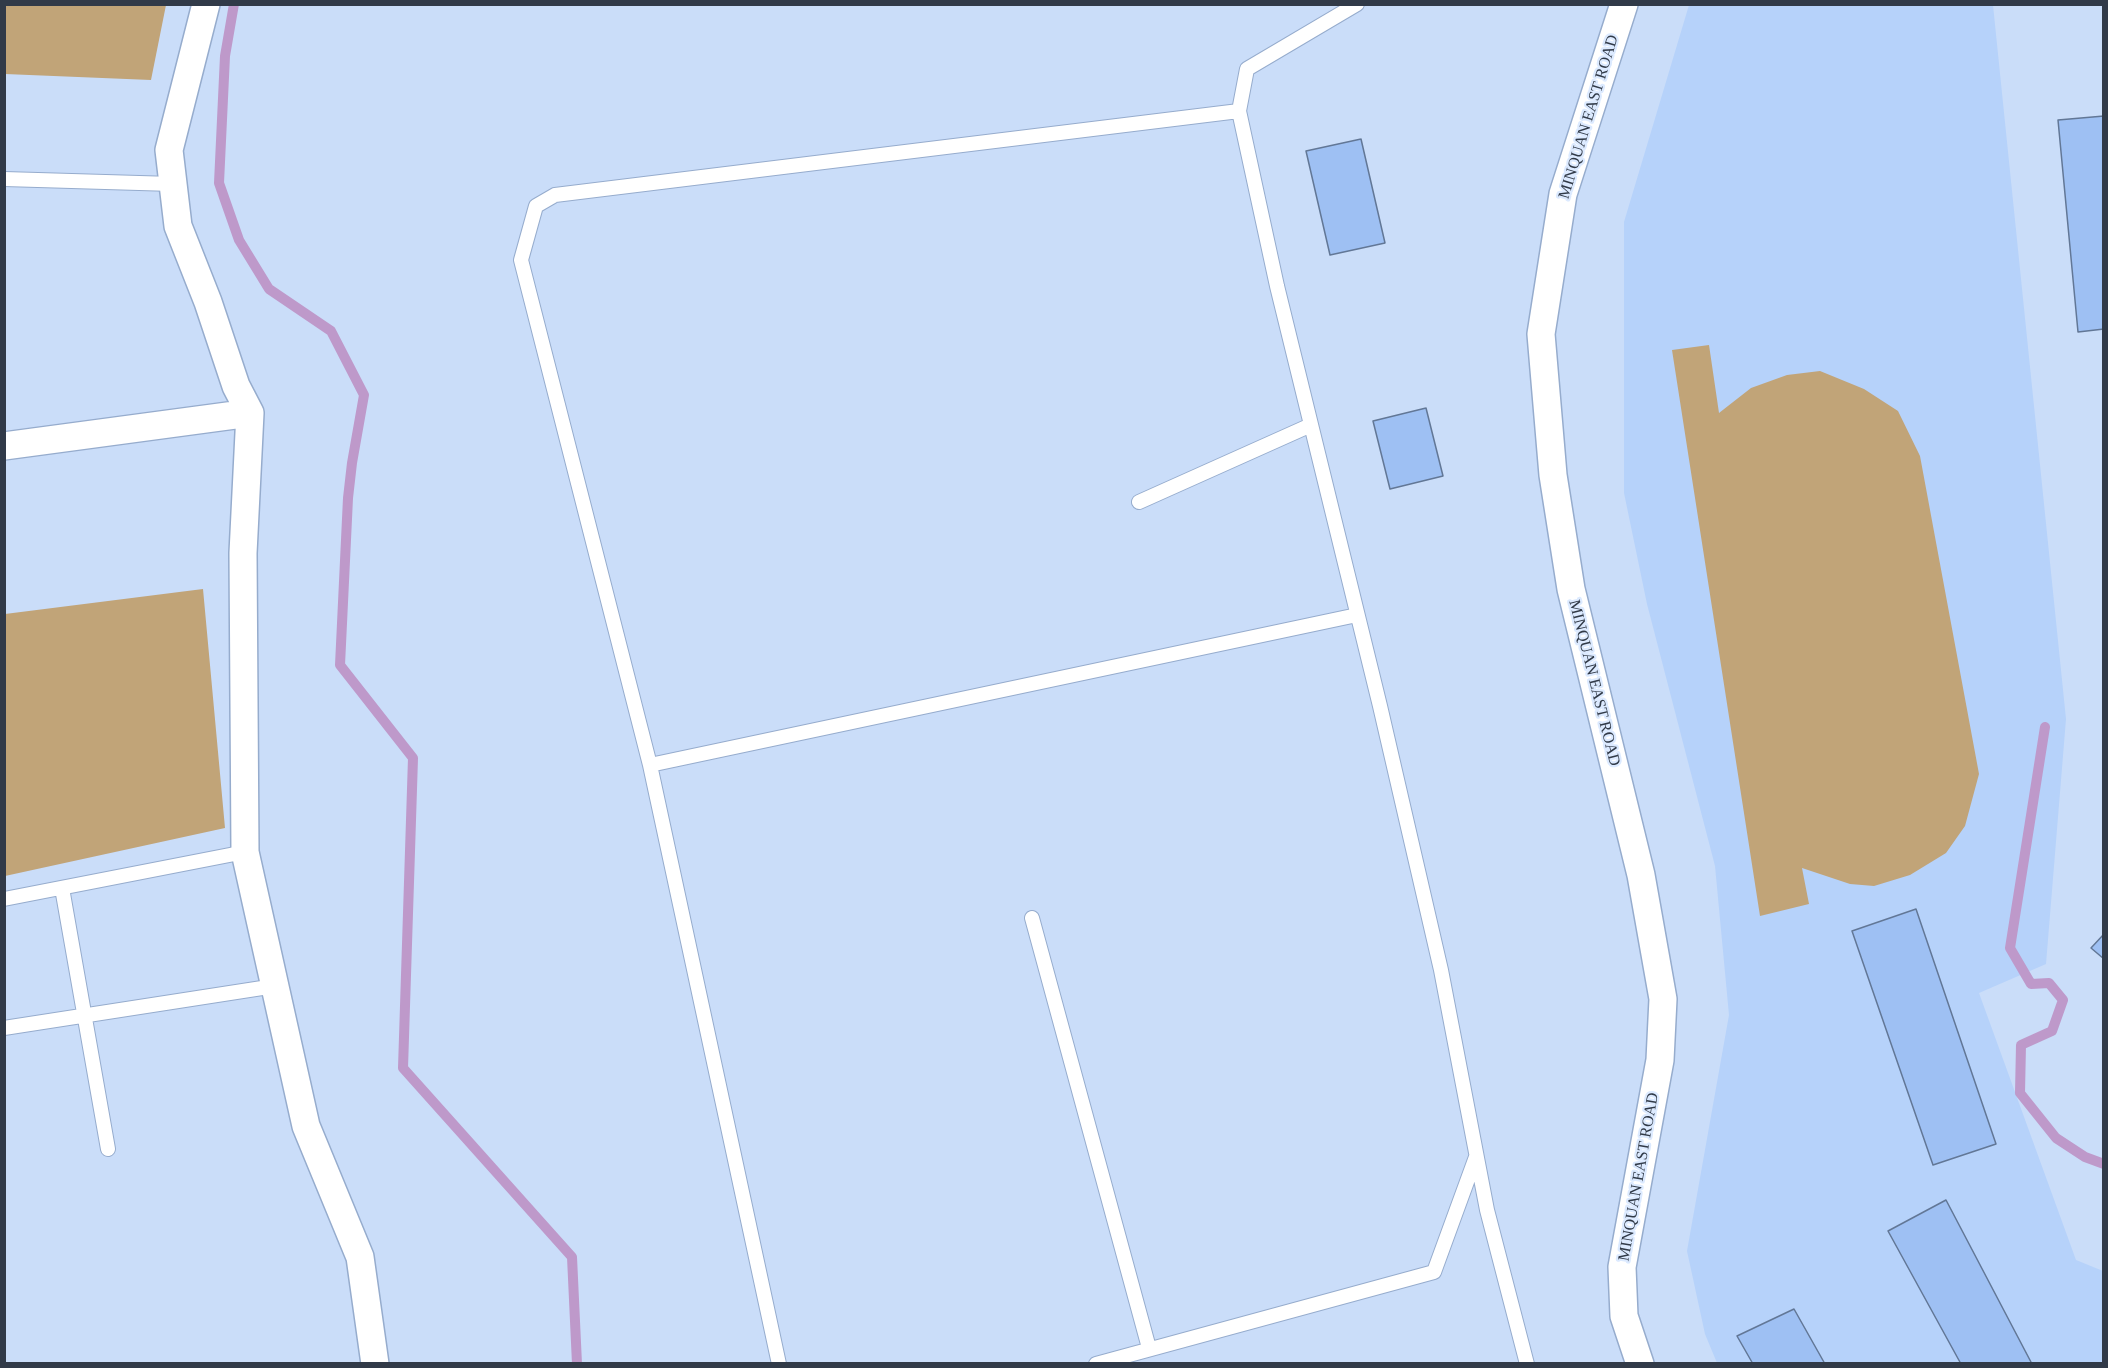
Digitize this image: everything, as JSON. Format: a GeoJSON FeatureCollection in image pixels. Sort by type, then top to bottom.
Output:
{"type":"FeatureCollection","features":[{"type":"Feature","properties":{"kind":"street"},"geometry":{"type":"LineString","coordinates":[[206,4],[169,150],[178,226],[208,302],[236,386],[250,413],[243,553],[245,852],[306,1126],[360,1257],[375,1364]]}},
{"type":"Feature","properties":{"kind":"street","name":"MINQUAN EAST ROAD"},"geometry":{"type":"LineString","coordinates":[[1624,4],[1563,194],[1541,334],[1553,475],[1571,589],[1641,875],[1663,999],[1660,1060],[1622,1267],[1624,1316],[1640,1364]]}},
{"type":"Feature","properties":{"kind":"street"},"geometry":{"type":"LineString","coordinates":[[4,446],[250,413]]}},
{"type":"Feature","properties":{"kind":"lane"},"geometry":{"type":"LineString","coordinates":[[1357,4],[1247,69],[1239,111],[1277,286],[1441,970],[1487,1210],[1527,1364]]}},
{"type":"Feature","properties":{"kind":"lane"},"geometry":{"type":"LineString","coordinates":[[779,1364],[650,765],[521,260],[536,206],[555,195],[1239,111]]}},
{"type":"Feature","properties":{"kind":"lane"},"geometry":{"type":"LineString","coordinates":[[4,179],[173,184]]}},
{"type":"Feature","properties":{"kind":"lane"},"geometry":{"type":"LineString","coordinates":[[1138,502],[1311,425]]}},
{"type":"Feature","properties":{"kind":"lane"},"geometry":{"type":"LineString","coordinates":[[650,765],[1357,615]]}},
{"type":"Feature","properties":{"kind":"lane"},"geometry":{"type":"LineString","coordinates":[[4,900],[245,852]]}},
{"type":"Feature","properties":{"kind":"lane"},"geometry":{"type":"LineString","coordinates":[[62,888],[108,1149]]}},
{"type":"Feature","properties":{"kind":"lane"},"geometry":{"type":"LineString","coordinates":[[1032,918],[1149,1348]]}},
{"type":"Feature","properties":{"kind":"lane"},"geometry":{"type":"LineString","coordinates":[[4,1028],[275,986]]}},
{"type":"Feature","properties":{"kind":"lane"},"geometry":{"type":"LineString","coordinates":[[1096,1364],[1434,1272],[1476,1155]]}},
{"type":"Feature","properties":{"kind":"shaded area"},"geometry":{"type":"Polygon","coordinates":[[[5,4],[166,5],[151,80],[5,74],[5,4]]]}},
{"type":"Feature","properties":{"kind":"shaded area"},"geometry":{"type":"Polygon","coordinates":[[[1689,5],[1993,5],[2066,719],[2046,964],[1979,993],[2076,1260],[2103,1271],[2103,1363],[1717,1363],[1705,1334],[1687,1251],[1729,1015],[1715,866],[1647,604],[1624,493],[1624,222],[1689,5]]]}},
{"type":"Feature","properties":{"kind":"shaded area"},"geometry":{"type":"Polygon","coordinates":[[[1709,345],[1719,413],[1751,388],[1787,375],[1820,371],[1864,389],[1898,411],[1920,456],[1979,774],[1965,826],[1946,853],[1910,875],[1874,886],[1850,884],[1802,868],[1809,904],[1760,916],[1672,350],[1709,345]]]}},
{"type":"Feature","properties":{"kind":"shaded area"},"geometry":{"type":"Polygon","coordinates":[[[203,589],[225,828],[5,876],[5,614],[203,589]]]}},
{"type":"Feature","properties":{"kind":"building"},"geometry":{"type":"Polygon","coordinates":[[[2104,116],[2104,329],[2078,332],[2058,120],[2104,116]]]}},
{"type":"Feature","properties":{"kind":"building"},"geometry":{"type":"Polygon","coordinates":[[[1361,139],[1385,243],[1330,255],[1306,151],[1361,139]]]}},
{"type":"Feature","properties":{"kind":"building"},"geometry":{"type":"Polygon","coordinates":[[[1426,408],[1443,476],[1390,489],[1373,421],[1426,408]]]}},
{"type":"Feature","properties":{"kind":"building"},"geometry":{"type":"Polygon","coordinates":[[[1916,909],[1996,1144],[1933,1165],[1852,931],[1916,909]]]}},
{"type":"Feature","properties":{"kind":"building"},"geometry":{"type":"Polygon","coordinates":[[[2104,934],[2104,959],[2091,948],[2104,934]]]}},
{"type":"Feature","properties":{"kind":"building"},"geometry":{"type":"Polygon","coordinates":[[[1946,1200],[2032,1364],[1961,1364],[1888,1231],[1946,1200]]]}},
{"type":"Feature","properties":{"kind":"building"},"geometry":{"type":"Polygon","coordinates":[[[1794,1309],[1825,1364],[1753,1364],[1737,1336],[1794,1309]]]}},
{"type":"Feature","properties":{"kind":"waterway"},"geometry":{"type":"LineString","coordinates":[[234,4],[225,56],[219,183],[239,240],[269,289],[331,331],[364,395],[348,498],[340,665],[413,758],[403,1068],[572,1257],[577,1364]]}},
{"type":"Feature","properties":{"kind":"waterway"},"geometry":{"type":"LineString","coordinates":[[2045,727],[2010,948],[2031,984],[2049,983],[2063,1000],[2052,1031],[2021,1045],[2020,1093],[2056,1138],[2085,1157],[2104,1164]]}}]}
